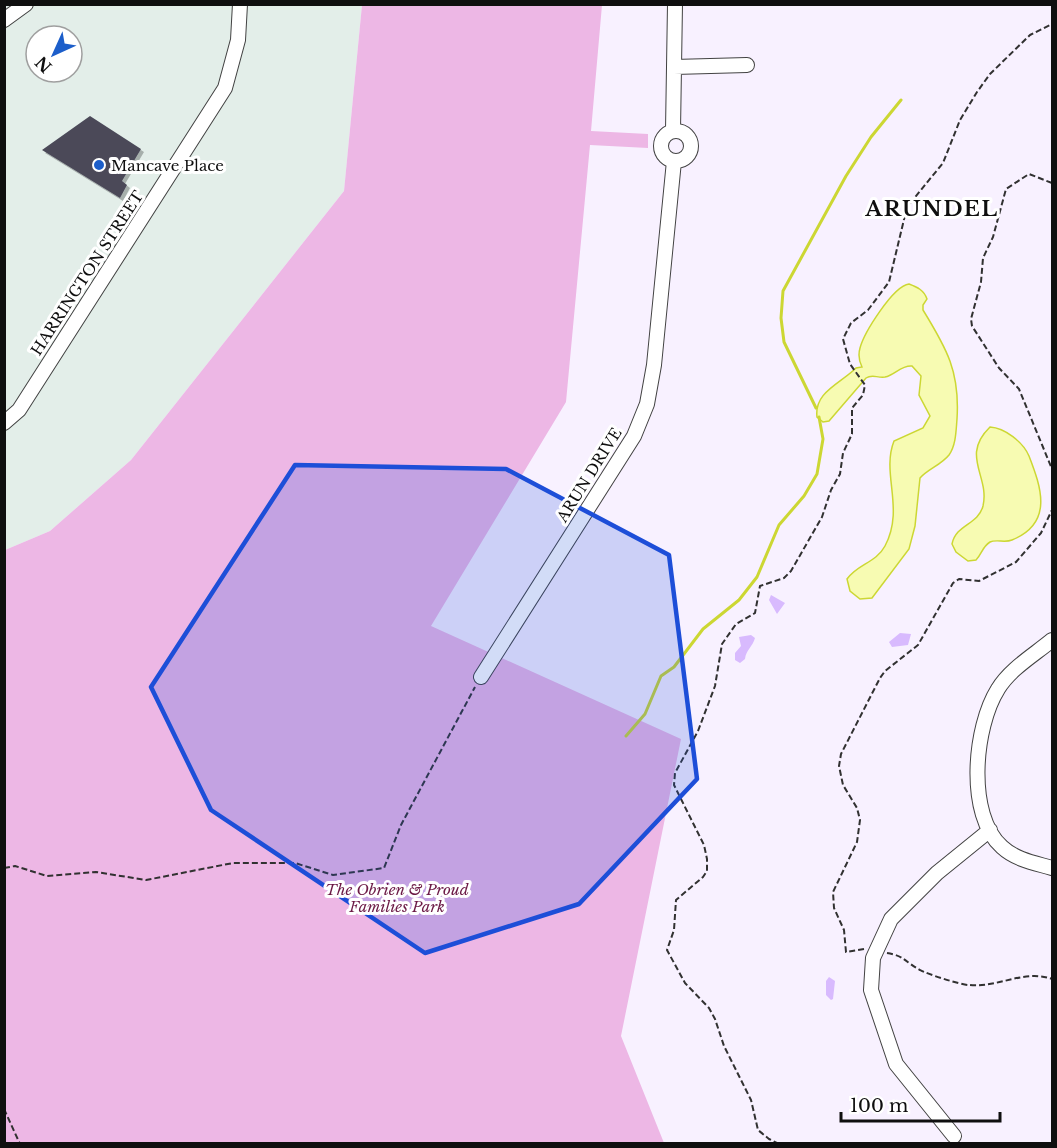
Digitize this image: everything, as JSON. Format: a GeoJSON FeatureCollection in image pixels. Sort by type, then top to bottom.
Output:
{"type":"FeatureCollection","features":[{"type":"Feature","properties":{"kind":"street"},"geometry":{"type":"LineString","coordinates":[[4,20],[26,4]]}},
{"type":"Feature","properties":{"kind":"street","name":"HARRINGTON STREET"},"geometry":{"type":"LineString","coordinates":[[4,423],[19,410],[225,88],[238,40],[240,4]]}},
{"type":"Feature","properties":{"kind":"street"},"geometry":{"type":"LineString","coordinates":[[673,130],[675,4]]}},
{"type":"Feature","properties":{"kind":"street"},"geometry":{"type":"LineString","coordinates":[[674,67],[747,65]]}},
{"type":"Feature","properties":{"kind":"street"},"geometry":{"type":"LineString","coordinates":[[673,130],[687,135],[691,145],[688,155],[674,161],[664,156],[660,146],[664,136],[673,130]]}},
{"type":"Feature","properties":{"kind":"street","name":"ARUN DRIVE"},"geometry":{"type":"LineString","coordinates":[[481,677],[634,436],[647,404],[654,365],[674,161]]}},
{"type":"Feature","properties":{"kind":"street"},"geometry":{"type":"LineString","coordinates":[[1053,640],[1013,672],[997,690],[986,720],[978,766],[978,799],[990,830],[1000,846],[1018,859],[1053,868]]}},
{"type":"Feature","properties":{"kind":"street"},"geometry":{"type":"LineString","coordinates":[[954,1136],[896,1064],[871,990],[873,958],[891,919],[938,873],[990,830]]}},
{"type":"Feature","properties":{"kind":"path"},"geometry":{"type":"LineString","coordinates":[[779,1143],[769,1139],[758,1130],[751,1100],[724,1046],[715,1019],[709,1008],[685,983],[667,950],[674,930],[676,900],[703,877],[707,864],[704,844],[674,784],[675,773],[698,731],[715,686],[722,644],[726,636],[736,624],[755,613],[760,586],[783,578],[791,571],[822,517],[831,490],[840,474],[843,453],[852,434],[852,408],[863,394],[865,385],[849,364],[843,339],[845,330],[868,310],[889,282],[907,207],[943,163],[960,120],[990,74],[1030,35],[1053,24]]}},
{"type":"Feature","properties":{"kind":"path"},"geometry":{"type":"LineString","coordinates":[[1053,183],[1029,174],[1006,189],[993,237],[983,258],[981,282],[971,319],[972,326],[999,368],[1019,389],[1053,469]]}},
{"type":"Feature","properties":{"kind":"path"},"geometry":{"type":"LineString","coordinates":[[1053,510],[1041,533],[1016,562],[979,581],[959,579],[953,583],[918,645],[885,671],[845,744],[839,766],[841,777],[857,808],[860,820],[857,842],[834,886],[834,908],[844,930],[846,952],[864,949],[901,956],[921,970],[969,985],[996,983],[1030,975],[1053,979]]}},
{"type":"Feature","properties":{"kind":"path"},"geometry":{"type":"LineString","coordinates":[[4,868],[15,866],[47,876],[96,872],[146,880],[233,863],[295,863],[333,875],[384,868],[401,825],[481,677]]}},
{"type":"Feature","properties":{"kind":"path"},"geometry":{"type":"LineString","coordinates":[[4,1109],[20,1143]]}},
{"type":"Feature","properties":{"kind":"highlighted area"},"geometry":{"type":"Polygon","coordinates":[[[295,465],[506,469],[669,555],[697,779],[579,904],[425,953],[211,810],[151,687],[295,465]]]}},
{"type":"Feature","properties":{"kind":"shaded area"},"geometry":{"type":"Polygon","coordinates":[[[5,5],[362,5],[344,191],[131,460],[50,531],[5,550],[5,5]]]}},
{"type":"Feature","properties":{"kind":"shaded area"},"geometry":{"type":"Polygon","coordinates":[[[909,284],[920,289],[926,296],[923,310],[945,349],[954,374],[957,402],[955,438],[949,455],[920,478],[915,526],[909,549],[872,598],[860,599],[850,591],[847,579],[881,552],[891,532],[893,505],[890,466],[894,441],[923,428],[930,416],[919,395],[921,376],[912,366],[885,377],[868,377],[829,421],[823,422],[817,417],[817,408],[829,389],[856,368],[862,367],[859,351],[867,332],[895,293],[909,284]]]}},
{"type":"Feature","properties":{"kind":"shaded area"},"geometry":{"type":"Polygon","coordinates":[[[990,427],[1007,433],[1026,451],[1037,480],[1041,503],[1034,524],[1025,533],[1009,541],[990,542],[976,560],[968,561],[956,552],[952,544],[958,532],[977,517],[983,506],[983,485],[976,457],[981,437],[990,427]]]}},
{"type":"Feature","properties":{"kind":"green space","name":"The Obrien & Proud Families Park"},"geometry":{"type":"Polygon","coordinates":[[[362,5],[602,5],[591,131],[648,134],[648,148],[590,145],[566,402],[431,626],[681,739],[621,1036],[664,1143],[5,1144],[5,550],[50,531],[131,460],[344,191],[362,5]]]}},
{"type":"Feature","properties":{"kind":"sand"},"geometry":{"type":"Polygon","coordinates":[[[771,595],[785,603],[777,614],[769,600],[771,595]]]}},
{"type":"Feature","properties":{"kind":"sand"},"geometry":{"type":"Polygon","coordinates":[[[900,633],[911,634],[908,645],[892,647],[889,642],[900,633]]]}},
{"type":"Feature","properties":{"kind":"sand"},"geometry":{"type":"Polygon","coordinates":[[[751,635],[755,638],[754,641],[745,659],[740,663],[735,660],[735,653],[741,646],[739,637],[751,635]]]}},
{"type":"Feature","properties":{"kind":"sand"},"geometry":{"type":"Polygon","coordinates":[[[829,977],[835,981],[831,1000],[826,995],[826,981],[829,977]]]}},
{"type":"Feature","properties":{"kind":"building","name":"Mancave Place"},"geometry":{"type":"Polygon","coordinates":[[[90,116],[141,149],[122,181],[127,185],[120,198],[42,150],[90,116]]]}},
{"type":"Feature","properties":{"kind":"waterway"},"geometry":{"type":"LineString","coordinates":[[816,408],[784,342],[781,318],[783,291],[846,176],[871,137],[901,100]]}},
{"type":"Feature","properties":{"kind":"waterway"},"geometry":{"type":"LineString","coordinates":[[626,736],[645,714],[661,676],[674,667],[703,629],[739,600],[757,577],[779,525],[804,496],[817,474],[823,439],[819,417]]}},
{"type":"Feature","properties":{"kind":"place","name":"Mancave Place"},"geometry":{"type":"Point","coordinates":[99,165]}},
{"type":"Feature","properties":{"kind":"district","name":"ARUNDEL"},"geometry":{"type":"Point","coordinates":[932,209]}}]}
